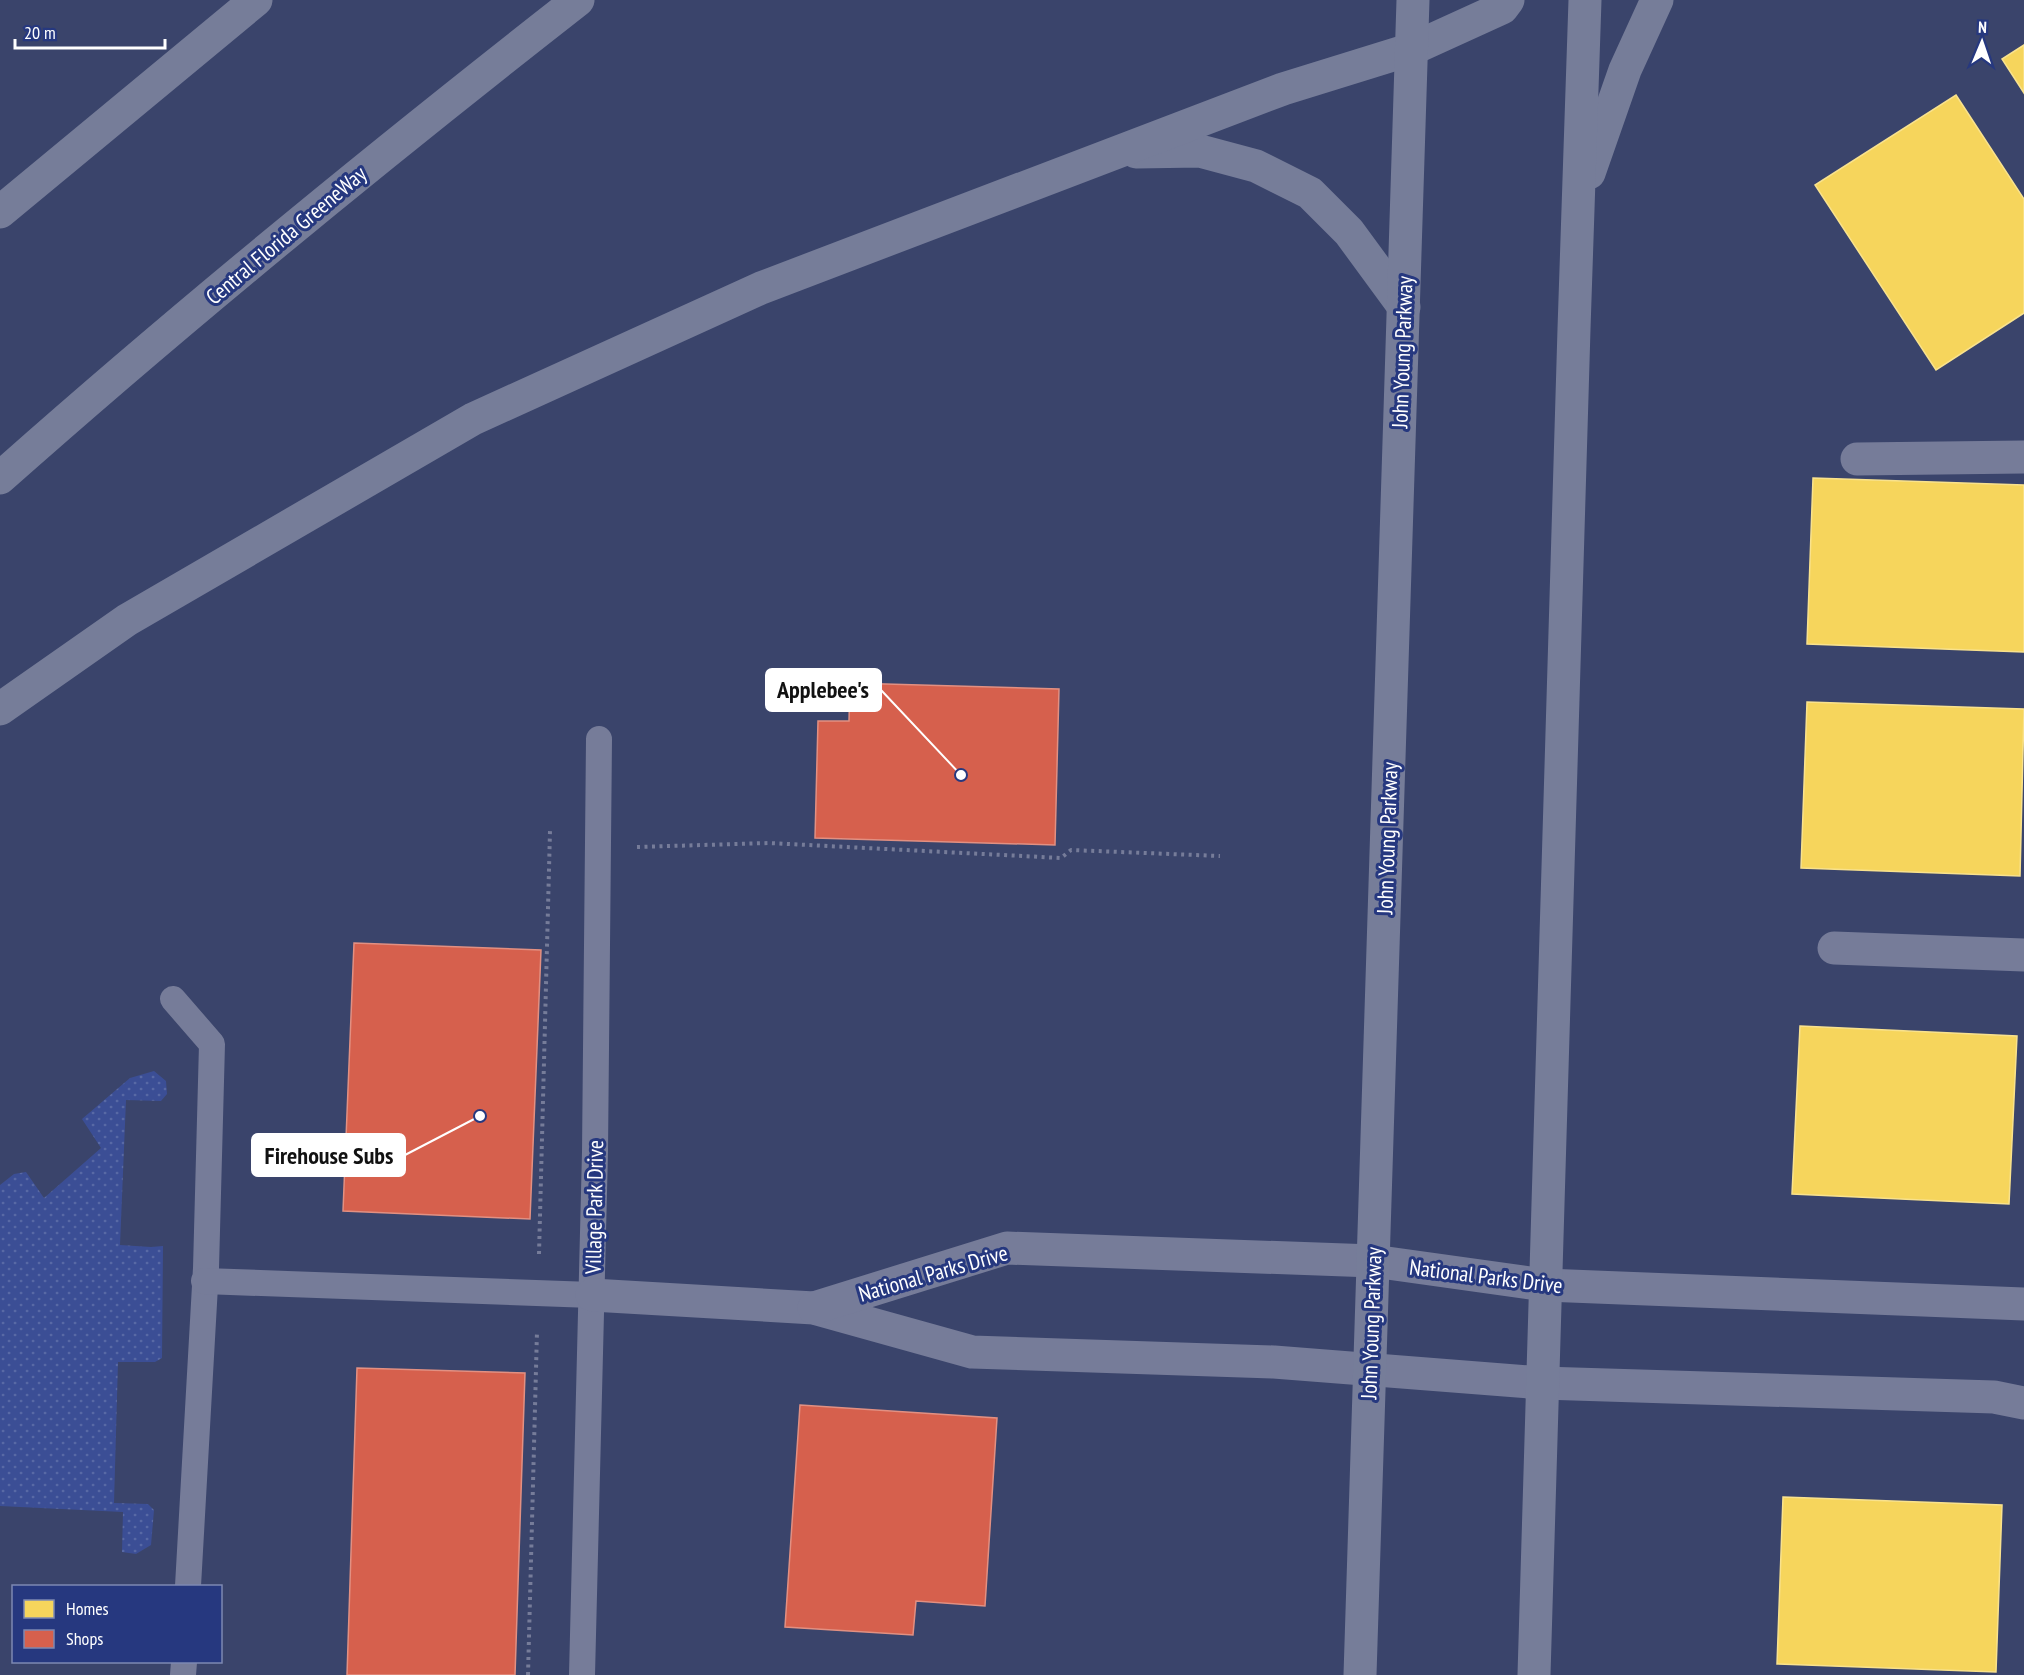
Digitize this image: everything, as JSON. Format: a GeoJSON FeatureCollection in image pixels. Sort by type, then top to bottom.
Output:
{"type":"FeatureCollection","features":[{"type":"Feature","properties":{"kind":"highway"},"geometry":{"type":"LineString","coordinates":[[0,212],[256,0]]}},
{"type":"Feature","properties":{"kind":"highway","name":"Central Florida GreeneWay"},"geometry":{"type":"LineString","coordinates":[[0,478],[94,395],[301,221],[578,0]]}},
{"type":"Feature","properties":{"kind":"highway","name":"John Young Parkway"},"geometry":{"type":"LineString","coordinates":[[1360,1675],[1413,0]]}},
{"type":"Feature","properties":{"kind":"highway"},"geometry":{"type":"LineString","coordinates":[[0,709],[128,620],[473,419],[761,288],[1283,88],[1412,49],[1502,8],[1508,0]]}},
{"type":"Feature","properties":{"kind":"highway"},"geometry":{"type":"LineString","coordinates":[[1534,1675],[1586,0]]}},
{"type":"Feature","properties":{"kind":"highway"},"geometry":{"type":"LineString","coordinates":[[1578,206],[1624,70],[1657,0]]}},
{"type":"Feature","properties":{"kind":"highway"},"geometry":{"type":"LineString","coordinates":[[1113,153],[1200,151],[1256,166],[1310,194],[1349,232],[1404,307]]}},
{"type":"Feature","properties":{"kind":"street"},"geometry":{"type":"LineString","coordinates":[[1857,459],[2024,457]]}},
{"type":"Feature","properties":{"kind":"street"},"geometry":{"type":"LineString","coordinates":[[1834,948],[2024,955]]}},
{"type":"Feature","properties":{"kind":"street","name":"National Parks Drive"},"geometry":{"type":"LineString","coordinates":[[814,1308],[1007,1248],[1373,1261],[1545,1285],[2024,1304]]}},
{"type":"Feature","properties":{"kind":"street","name":"National Parks Drive"},"geometry":{"type":"LineString","coordinates":[[592,1295],[814,1308],[972,1352],[1274,1362],[1542,1383],[1994,1397],[2024,1403]]}},
{"type":"Feature","properties":{"kind":"lane","name":"Village Park Drive"},"geometry":{"type":"LineString","coordinates":[[582,1675],[592,1295],[599,739]]}},
{"type":"Feature","properties":{"kind":"lane"},"geometry":{"type":"LineString","coordinates":[[173,999],[212,1044],[204,1281],[188,1585]]}},
{"type":"Feature","properties":{"kind":"lane"},"geometry":{"type":"LineString","coordinates":[[204,1281],[592,1295]]}},
{"type":"Feature","properties":{"kind":"path"},"geometry":{"type":"LineString","coordinates":[[549,850],[769,843],[1061,858],[1071,850],[1220,856]]}},
{"type":"Feature","properties":{"kind":"shaded area"},"geometry":{"type":"Polygon","coordinates":[[[154,1071],[166,1081],[167,1094],[161,1101],[126,1100],[120,1245],[163,1246],[162,1358],[155,1362],[118,1362],[114,1503],[148,1504],[154,1510],[151,1545],[136,1554],[122,1552],[123,1512],[0,1506],[0,1185],[14,1174],[26,1172],[44,1198],[101,1148],[82,1119],[130,1078],[154,1071]]]}},
{"type":"Feature","properties":{"kind":"building: Homes"},"geometry":{"type":"Polygon","coordinates":[[[2024,45],[2024,93],[2002,59],[2024,45]]]}},
{"type":"Feature","properties":{"kind":"building: Homes"},"geometry":{"type":"Polygon","coordinates":[[[1956,95],[2024,199],[2024,313],[1936,370],[1815,185],[1956,95]]]}},
{"type":"Feature","properties":{"kind":"building: Homes"},"geometry":{"type":"Polygon","coordinates":[[[1813,478],[2024,485],[2024,652],[1807,644],[1813,478]]]}},
{"type":"Feature","properties":{"kind":"building: Homes"},"geometry":{"type":"Polygon","coordinates":[[[1807,702],[2024,709],[2020,876],[1801,868],[1807,702]]]}},
{"type":"Feature","properties":{"kind":"building: Homes"},"geometry":{"type":"Polygon","coordinates":[[[1800,1026],[2017,1036],[2009,1204],[1792,1194],[1800,1026]]]}},
{"type":"Feature","properties":{"kind":"building: Homes"},"geometry":{"type":"Polygon","coordinates":[[[1783,1497],[2002,1505],[1996,1672],[1777,1664],[1783,1497]]]}},
{"type":"Feature","properties":{"kind":"building: Shops"},"geometry":{"type":"Polygon","coordinates":[[[850,683],[1059,689],[1055,845],[815,838],[818,721],[849,721],[850,683]]]}},
{"type":"Feature","properties":{"kind":"building: Shops"},"geometry":{"type":"Polygon","coordinates":[[[354,943],[541,950],[530,1219],[343,1211],[354,943]]]}},
{"type":"Feature","properties":{"kind":"building: Shops"},"geometry":{"type":"Polygon","coordinates":[[[357,1368],[525,1373],[515,1675],[347,1675],[357,1368]]]}},
{"type":"Feature","properties":{"kind":"building: Shops"},"geometry":{"type":"Polygon","coordinates":[[[800,1405],[997,1418],[985,1606],[916,1601],[913,1635],[785,1627],[800,1405]]]}},
{"type":"Feature","properties":{"kind":"place","name":"Applebee's"},"geometry":{"type":"Point","coordinates":[961,775]}},
{"type":"Feature","properties":{"kind":"place","name":"Firehouse Subs"},"geometry":{"type":"Point","coordinates":[480,1116]}}]}
